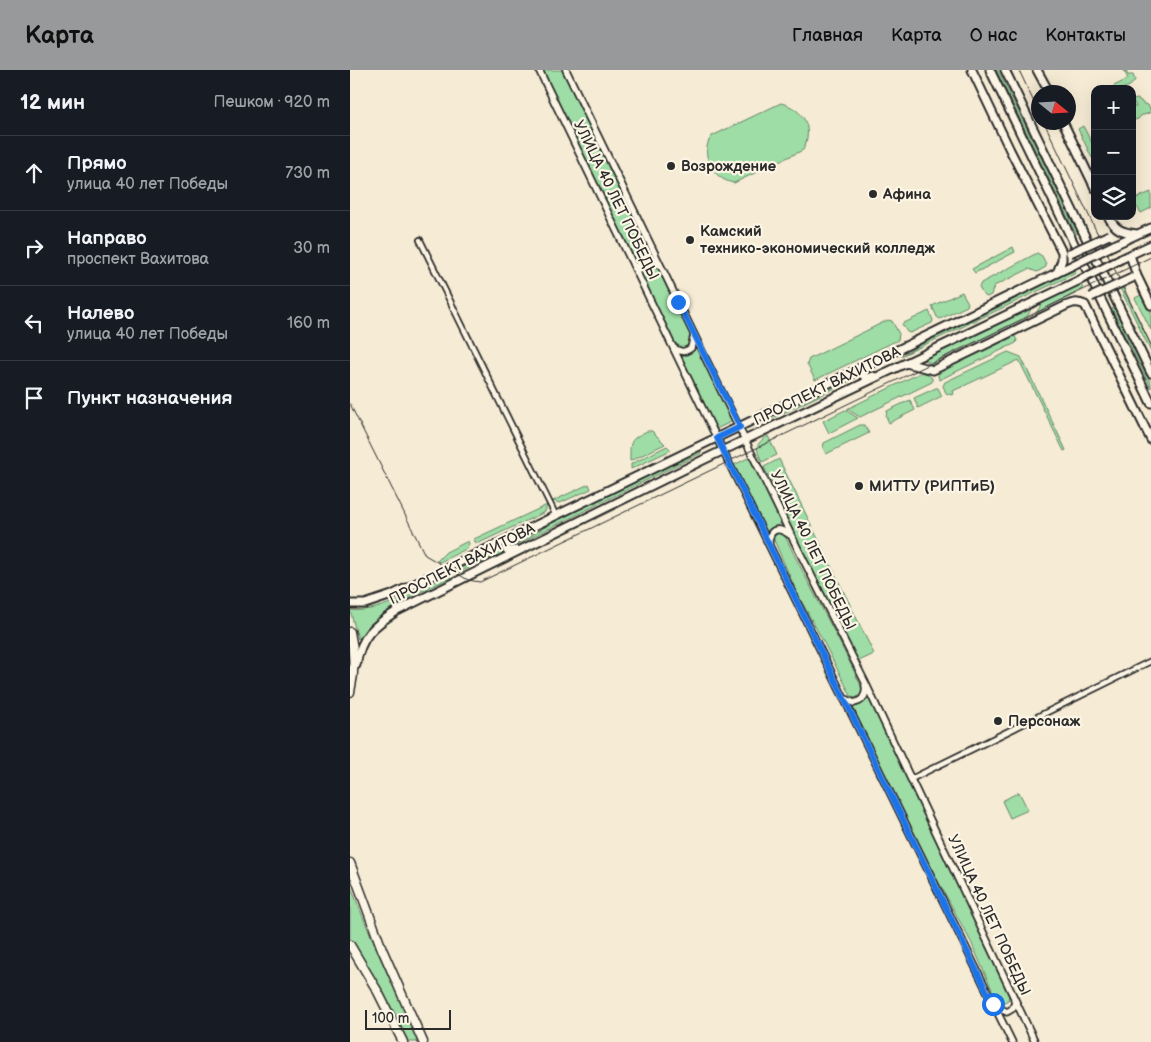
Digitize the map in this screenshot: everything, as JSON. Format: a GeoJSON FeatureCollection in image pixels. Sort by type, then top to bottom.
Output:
{"type":"FeatureCollection","features":[{"type":"Feature","properties":{"kind":"main road"},"geometry":{"type":"LineString","coordinates":[[972,70],[1062,252],[1062,260],[1056,273]]}},
{"type":"Feature","properties":{"kind":"main road"},"geometry":{"type":"LineString","coordinates":[[990,70],[1151,403]]}},
{"type":"Feature","properties":{"kind":"main road"},"geometry":{"type":"LineString","coordinates":[[1005,70],[1151,373]]}},
{"type":"Feature","properties":{"kind":"main road"},"geometry":{"type":"LineString","coordinates":[[1037,70],[1044,85]]}},
{"type":"Feature","properties":{"kind":"main road"},"geometry":{"type":"LineString","coordinates":[[1067,130],[1091,180]]}},
{"type":"Feature","properties":{"kind":"main road"},"geometry":{"type":"LineString","coordinates":[[1062,252],[1065,254],[1070,253],[1109,235],[1112,226],[1110,220]]}},
{"type":"Feature","properties":{"kind":"main road"},"geometry":{"type":"LineString","coordinates":[[1112,226],[1124,232],[1137,234]]}},
{"type":"Feature","properties":{"kind":"main road","name":"ПРОСПЕКТ ВАХИТОВА"},"geometry":{"type":"LineString","coordinates":[[350,604],[365,604],[392,595],[1151,228]]}},
{"type":"Feature","properties":{"kind":"main road","name":"ПРОСПЕКТ ВАХИТОВА"},"geometry":{"type":"LineString","coordinates":[[354,673],[359,649],[364,640],[388,617],[524,548],[1151,245]]}},
{"type":"Feature","properties":{"kind":"main road"},"geometry":{"type":"LineString","coordinates":[[1130,255],[1135,277],[1151,305]]}},
{"type":"Feature","properties":{"kind":"main road"},"geometry":{"type":"LineString","coordinates":[[1085,305],[1091,297],[1135,277]]}},
{"type":"Feature","properties":{"kind":"main road"},"geometry":{"type":"LineString","coordinates":[[906,363],[933,370],[1072,303],[1079,303],[1085,305],[1151,440]]}},
{"type":"Feature","properties":{"kind":"main road"},"geometry":{"type":"LineString","coordinates":[[876,360],[863,371],[864,375],[866,378],[881,375]]}},
{"type":"Feature","properties":{"kind":"main road"},"geometry":{"type":"LineString","coordinates":[[518,534],[506,546],[506,549],[509,551],[524,548]]}},
{"type":"Feature","properties":{"kind":"main road"},"geometry":{"type":"LineString","coordinates":[[350,632],[354,647],[354,673],[350,692]]}},
{"type":"Feature","properties":{"kind":"main road"},"geometry":{"type":"LineString","coordinates":[[350,863],[389,966],[423,1042]]}},
{"type":"Feature","properties":{"kind":"main road"},"geometry":{"type":"LineString","coordinates":[[350,945],[378,992],[403,1042]]}},
{"type":"Feature","properties":{"kind":"street","name":"УЛИЦА 40 ЛЕТ ПОБЕДЫ"},"geometry":{"type":"LineString","coordinates":[[539,70],[1012,1042]]}},
{"type":"Feature","properties":{"kind":"street","name":"УЛИЦА 40 ЛЕТ ПОБЕДЫ"},"geometry":{"type":"LineString","coordinates":[[566,70],[792,536],[865,682],[1035,1042]]}},
{"type":"Feature","properties":{"kind":"street"},"geometry":{"type":"LineString","coordinates":[[420,240],[556,516]]}},
{"type":"Feature","properties":{"kind":"street"},"geometry":{"type":"LineString","coordinates":[[640,279],[637,270],[638,265],[643,260],[647,258],[661,266]]}},
{"type":"Feature","properties":{"kind":"street"},"geometry":{"type":"LineString","coordinates":[[674,348],[679,351],[687,351],[691,348],[694,335]]}},
{"type":"Feature","properties":{"kind":"street"},"geometry":{"type":"LineString","coordinates":[[769,544],[769,537],[772,532],[778,529],[792,536]]}},
{"type":"Feature","properties":{"kind":"street"},"geometry":{"type":"LineString","coordinates":[[911,779],[1151,661]]}},
{"type":"Feature","properties":{"kind":"street"},"geometry":{"type":"LineString","coordinates":[[843,696],[850,702],[859,702],[864,697],[866,691],[865,682]]}},
{"type":"Feature","properties":{"kind":"street"},"geometry":{"type":"LineString","coordinates":[[993,1004],[1007,1012],[1012,1009],[1015,1003],[1011,990]]}},
{"type":"Feature","properties":{"kind":"green space"},"geometry":{"type":"Polygon","coordinates":[[[543,70],[562,70],[651,255],[640,252],[636,255],[635,262],[543,70]]]}},
{"type":"Feature","properties":{"kind":"green space"},"geometry":{"type":"Polygon","coordinates":[[[996,70],[998,70],[1078,233],[1076,234],[996,70]]]}},
{"type":"Feature","properties":{"kind":"green space"},"geometry":{"type":"Polygon","coordinates":[[[1124,70],[1128,70],[1126,72],[1128,75],[1133,75],[1135,80],[1131,85],[1116,85],[1128,79],[1124,70]]]}},
{"type":"Feature","properties":{"kind":"green space"},"geometry":{"type":"Polygon","coordinates":[[[1136,99],[1148,105],[1151,112],[1136,120],[1136,107],[1136,99]]]}},
{"type":"Feature","properties":{"kind":"green space"},"geometry":{"type":"Polygon","coordinates":[[[781,103],[796,110],[805,120],[807,134],[803,150],[734,183],[720,177],[714,171],[707,158],[708,143],[712,136],[781,103]]]}},
{"type":"Feature","properties":{"kind":"green space"},"geometry":{"type":"Polygon","coordinates":[[[1083,126],[1091,141],[1091,156],[1078,129],[1083,126]]]}},
{"type":"Feature","properties":{"kind":"green space"},"geometry":{"type":"Polygon","coordinates":[[[1151,192],[1151,208],[1141,213],[1136,206],[1136,198],[1151,192]]]}},
{"type":"Feature","properties":{"kind":"green space"},"geometry":{"type":"Polygon","coordinates":[[[1013,247],[1015,252],[975,273],[972,269],[1013,247]]]}},
{"type":"Feature","properties":{"kind":"green space"},"geometry":{"type":"Polygon","coordinates":[[[1037,253],[1042,256],[1046,267],[1037,272],[1029,269],[994,286],[991,295],[987,297],[983,295],[979,287],[981,283],[1037,253]]]}},
{"type":"Feature","properties":{"kind":"green space"},"geometry":{"type":"Polygon","coordinates":[[[647,264],[653,264],[657,267],[691,335],[691,340],[687,347],[682,348],[674,342],[640,271],[647,264]]]}},
{"type":"Feature","properties":{"kind":"green space"},"geometry":{"type":"Polygon","coordinates":[[[1075,270],[1076,273],[901,356],[920,345],[1075,270]]]}},
{"type":"Feature","properties":{"kind":"green space"},"geometry":{"type":"Polygon","coordinates":[[[1081,284],[1083,289],[1036,313],[1043,302],[1081,284]]]}},
{"type":"Feature","properties":{"kind":"green space"},"geometry":{"type":"Polygon","coordinates":[[[1122,287],[1151,345],[1151,352],[1120,288],[1122,287]]]}},
{"type":"Feature","properties":{"kind":"green space"},"geometry":{"type":"Polygon","coordinates":[[[962,292],[968,303],[967,306],[940,319],[937,317],[932,306],[962,292]]]}},
{"type":"Feature","properties":{"kind":"green space"},"geometry":{"type":"Polygon","coordinates":[[[1144,295],[1151,309],[1151,330],[1135,298],[1144,295]]]}},
{"type":"Feature","properties":{"kind":"green space"},"geometry":{"type":"Polygon","coordinates":[[[1032,307],[1027,317],[932,363],[923,360],[1032,307]]]}},
{"type":"Feature","properties":{"kind":"green space"},"geometry":{"type":"Polygon","coordinates":[[[1114,308],[1151,383],[1151,388],[1112,309],[1114,308]]]}},
{"type":"Feature","properties":{"kind":"green space"},"geometry":{"type":"Polygon","coordinates":[[[929,311],[933,320],[932,323],[910,333],[907,332],[902,324],[929,311]]]}},
{"type":"Feature","properties":{"kind":"green space"},"geometry":{"type":"Polygon","coordinates":[[[888,320],[892,321],[899,334],[898,340],[815,380],[807,364],[809,359],[888,320]]]}},
{"type":"Feature","properties":{"kind":"green space"},"geometry":{"type":"Polygon","coordinates":[[[1012,335],[1017,340],[1016,343],[939,380],[938,375],[941,368],[1012,335]]]}},
{"type":"Feature","properties":{"kind":"green space"},"geometry":{"type":"Polygon","coordinates":[[[696,347],[733,421],[716,429],[681,355],[691,353],[696,347]]]}},
{"type":"Feature","properties":{"kind":"green space"},"geometry":{"type":"Polygon","coordinates":[[[1008,352],[1021,357],[1066,450],[1064,451],[1019,360],[953,391],[954,394],[952,395],[946,393],[943,386],[945,382],[1008,352]]]}},
{"type":"Feature","properties":{"kind":"green space"},"geometry":{"type":"Polygon","coordinates":[[[924,371],[932,378],[932,382],[860,417],[847,409],[924,371]]]}},
{"type":"Feature","properties":{"kind":"green space"},"geometry":{"type":"Polygon","coordinates":[[[858,373],[860,376],[769,420],[767,417],[858,373]]]}},
{"type":"Feature","properties":{"kind":"green space"},"geometry":{"type":"Polygon","coordinates":[[[938,388],[942,396],[918,408],[914,398],[938,388]]]}},
{"type":"Feature","properties":{"kind":"green space"},"geometry":{"type":"Polygon","coordinates":[[[910,400],[915,410],[889,423],[886,416],[887,411],[910,400]]]}},
{"type":"Feature","properties":{"kind":"green space"},"geometry":{"type":"Polygon","coordinates":[[[845,410],[858,418],[829,433],[823,421],[845,410]]]}},
{"type":"Feature","properties":{"kind":"green space"},"geometry":{"type":"Polygon","coordinates":[[[860,425],[864,425],[869,433],[826,454],[823,447],[824,443],[860,425]]]}},
{"type":"Feature","properties":{"kind":"green space"},"geometry":{"type":"Polygon","coordinates":[[[647,431],[652,431],[665,444],[630,461],[632,442],[647,431]]]}},
{"type":"Feature","properties":{"kind":"green space"},"geometry":{"type":"Polygon","coordinates":[[[768,436],[777,455],[762,462],[758,454],[758,444],[768,436]]]}},
{"type":"Feature","properties":{"kind":"green space"},"geometry":{"type":"Polygon","coordinates":[[[667,446],[671,450],[631,469],[631,464],[667,446]]]}},
{"type":"Feature","properties":{"kind":"green space"},"geometry":{"type":"Polygon","coordinates":[[[700,449],[701,453],[516,545],[559,519],[700,449]]]}},
{"type":"Feature","properties":{"kind":"green space"},"geometry":{"type":"Polygon","coordinates":[[[750,457],[782,524],[771,528],[767,532],[734,465],[750,457]]]}},
{"type":"Feature","properties":{"kind":"green space"},"geometry":{"type":"Polygon","coordinates":[[[779,459],[874,654],[859,661],[857,661],[792,532],[764,467],[779,459]]]}},
{"type":"Feature","properties":{"kind":"green space"},"geometry":{"type":"Polygon","coordinates":[[[589,484],[591,489],[560,503],[553,501],[589,484]]]}},
{"type":"Feature","properties":{"kind":"green space"},"geometry":{"type":"Polygon","coordinates":[[[547,505],[545,512],[479,543],[475,542],[474,539],[547,505]]]}},
{"type":"Feature","properties":{"kind":"green space"},"geometry":{"type":"Polygon","coordinates":[[[778,533],[784,534],[862,688],[861,695],[855,698],[851,696],[798,595],[774,540],[778,533]]]}},
{"type":"Feature","properties":{"kind":"green space"},"geometry":{"type":"Polygon","coordinates":[[[468,541],[469,544],[466,549],[440,562],[437,561],[446,552],[468,541]]]}},
{"type":"Feature","properties":{"kind":"green space"},"geometry":{"type":"Polygon","coordinates":[[[504,548],[505,552],[458,573],[455,571],[504,548]]]}},
{"type":"Feature","properties":{"kind":"green space"},"geometry":{"type":"Polygon","coordinates":[[[448,575],[452,577],[401,602],[389,610],[378,618],[358,639],[350,610],[374,608],[401,599],[448,575]]]}},
{"type":"Feature","properties":{"kind":"green space"},"geometry":{"type":"Polygon","coordinates":[[[869,698],[1009,996],[1008,1000],[1003,1003],[998,1003],[971,942],[937,879],[853,708],[869,698]]]}},
{"type":"Feature","properties":{"kind":"green space"},"geometry":{"type":"Polygon","coordinates":[[[1019,792],[1028,810],[1010,818],[1002,801],[1019,792]]]}},
{"type":"Feature","properties":{"kind":"green space"},"geometry":{"type":"Polygon","coordinates":[[[350,884],[383,964],[421,1042],[408,1042],[382,990],[350,938],[350,884]]]}},
{"type":"Feature","properties":{"kind":"tram line"},"geometry":{"type":"LineString","coordinates":[[1019,70],[1031,96]]}},
{"type":"Feature","properties":{"kind":"tram line"},"geometry":{"type":"LineString","coordinates":[[1048,130],[1151,345]]}},
{"type":"Feature","properties":{"kind":"tram line"},"geometry":{"type":"LineString","coordinates":[[350,404],[425,555],[468,580],[480,582],[1151,257]]}},
{"type":"Feature","properties":{"kind":"place","name":"Возрождение"},"geometry":{"type":"Point","coordinates":[671,166]}},
{"type":"Feature","properties":{"kind":"place","name":"Афина"},"geometry":{"type":"Point","coordinates":[873,194]}},
{"type":"Feature","properties":{"kind":"place","name":"Камский технико-экономический колледж"},"geometry":{"type":"Point","coordinates":[690,240]}},
{"type":"Feature","properties":{"kind":"place","name":"МИТТУ (РИПТиБ)"},"geometry":{"type":"Point","coordinates":[859,486]}},
{"type":"Feature","properties":{"kind":"place","name":"Персонаж"},"geometry":{"type":"Point","coordinates":[998,721]}},
{"type":"Feature","properties":{"kind":"route"},"geometry":{"type":"LineString","coordinates":[[678,302],[740,427],[717,438],[993,1004]]}}]}
